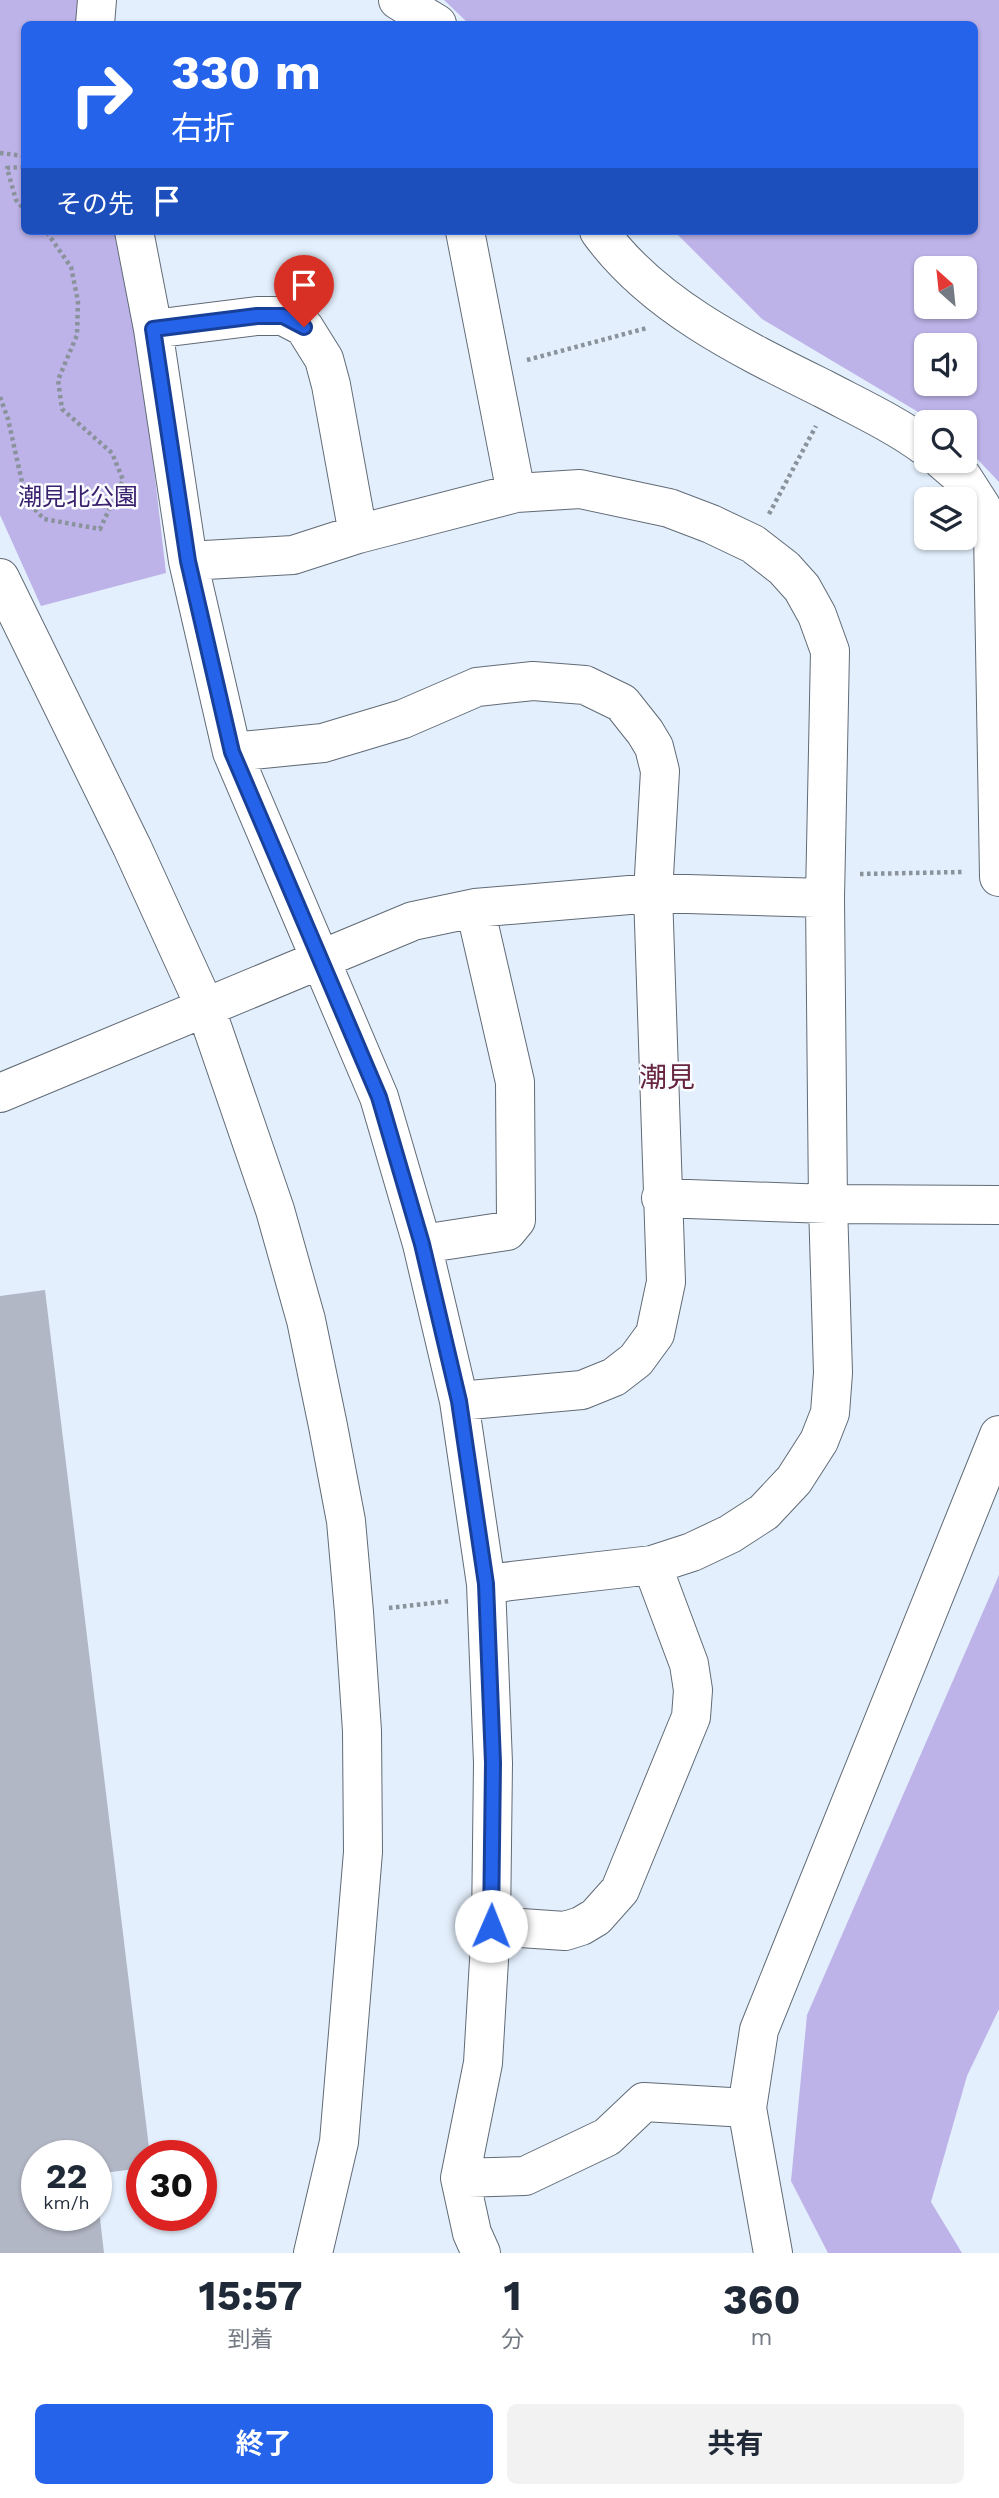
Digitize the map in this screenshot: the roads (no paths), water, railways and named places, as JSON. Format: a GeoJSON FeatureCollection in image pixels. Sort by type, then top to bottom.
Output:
{"type":"FeatureCollection","features":[{"type":"Feature","properties":{"kind":"street"},"geometry":{"type":"LineString","coordinates":[[95,21],[97,0]]}},
{"type":"Feature","properties":{"kind":"street"},"geometry":{"type":"LineString","coordinates":[[398,0],[433,21]]}},
{"type":"Feature","properties":{"kind":"street"},"geometry":{"type":"LineString","coordinates":[[135,235],[153,329],[188,561],[232,752],[379,1097],[422,1244],[459,1401],[486,1584],[493,1763],[491,1926],[483,2063],[460,2178],[472,2233],[481,2253]]}},
{"type":"Feature","properties":{"kind":"street"},"geometry":{"type":"LineString","coordinates":[[465,235],[516,494]]}},
{"type":"Feature","properties":{"kind":"street"},"geometry":{"type":"LineString","coordinates":[[602,235],[640,278],[692,317],[745,350],[878,417],[914,440]]}},
{"type":"Feature","properties":{"kind":"street"},"geometry":{"type":"LineString","coordinates":[[153,329],[257,316],[283,316],[304,327],[324,359],[331,385],[358,534]]}},
{"type":"Feature","properties":{"kind":"street"},"geometry":{"type":"LineString","coordinates":[[957,473],[981,506],[993,531],[999,877]]}},
{"type":"Feature","properties":{"kind":"street"},"geometry":{"type":"LineString","coordinates":[[188,561],[293,555],[358,534],[516,494],[580,489],[669,508],[753,544],[784,568],[802,588],[817,615],[831,651],[826,886],[828,1204],[833,1373],[830,1413],[819,1441],[794,1480],[764,1512],[730,1534],[692,1552],[652,1565],[486,1584]]}},
{"type":"Feature","properties":{"kind":"street"},"geometry":{"type":"LineString","coordinates":[[0,578],[132,847],[206,1009],[275,1210],[306,1320],[346,1521],[362,1731],[363,1852],[339,2142],[313,2253]]}},
{"type":"Feature","properties":{"kind":"street"},"geometry":{"type":"LineString","coordinates":[[232,752],[323,743],[403,719],[477,687],[533,681],[585,685],[622,704],[654,747],[660,771],[653,893],[666,1282],[655,1334],[636,1360],[614,1377],[582,1390],[459,1401]]}},
{"type":"Feature","properties":{"kind":"street"},"geometry":{"type":"LineString","coordinates":[[0,1093],[413,921],[475,908],[653,893],[826,886]]}},
{"type":"Feature","properties":{"kind":"street"},"geometry":{"type":"LineString","coordinates":[[422,1244],[507,1231],[516,1220],[514,1082],[475,908]]}},
{"type":"Feature","properties":{"kind":"street"},"geometry":{"type":"LineString","coordinates":[[662,1198],[828,1204],[999,1205]]}},
{"type":"Feature","properties":{"kind":"street"},"geometry":{"type":"LineString","coordinates":[[773,2253],[747,2108],[759,2030],[999,1435]]}},
{"type":"Feature","properties":{"kind":"street"},"geometry":{"type":"LineString","coordinates":[[491,1926],[565,1931],[596,1917],[620,1890],[691,1717],[693,1690],[689,1664],[652,1565]]}},
{"type":"Feature","properties":{"kind":"street"},"geometry":{"type":"LineString","coordinates":[[460,2178],[524,2175],[607,2137],[644,2102],[747,2108]]}},
{"type":"Feature","properties":{"kind":"district","name":"潮見"},"geometry":{"type":"Point","coordinates":[667,1077]}},
{"type":"Feature","properties":{"kind":"park label","name":"潮見北公園"},"geometry":{"type":"Point","coordinates":[78,497]}}]}
